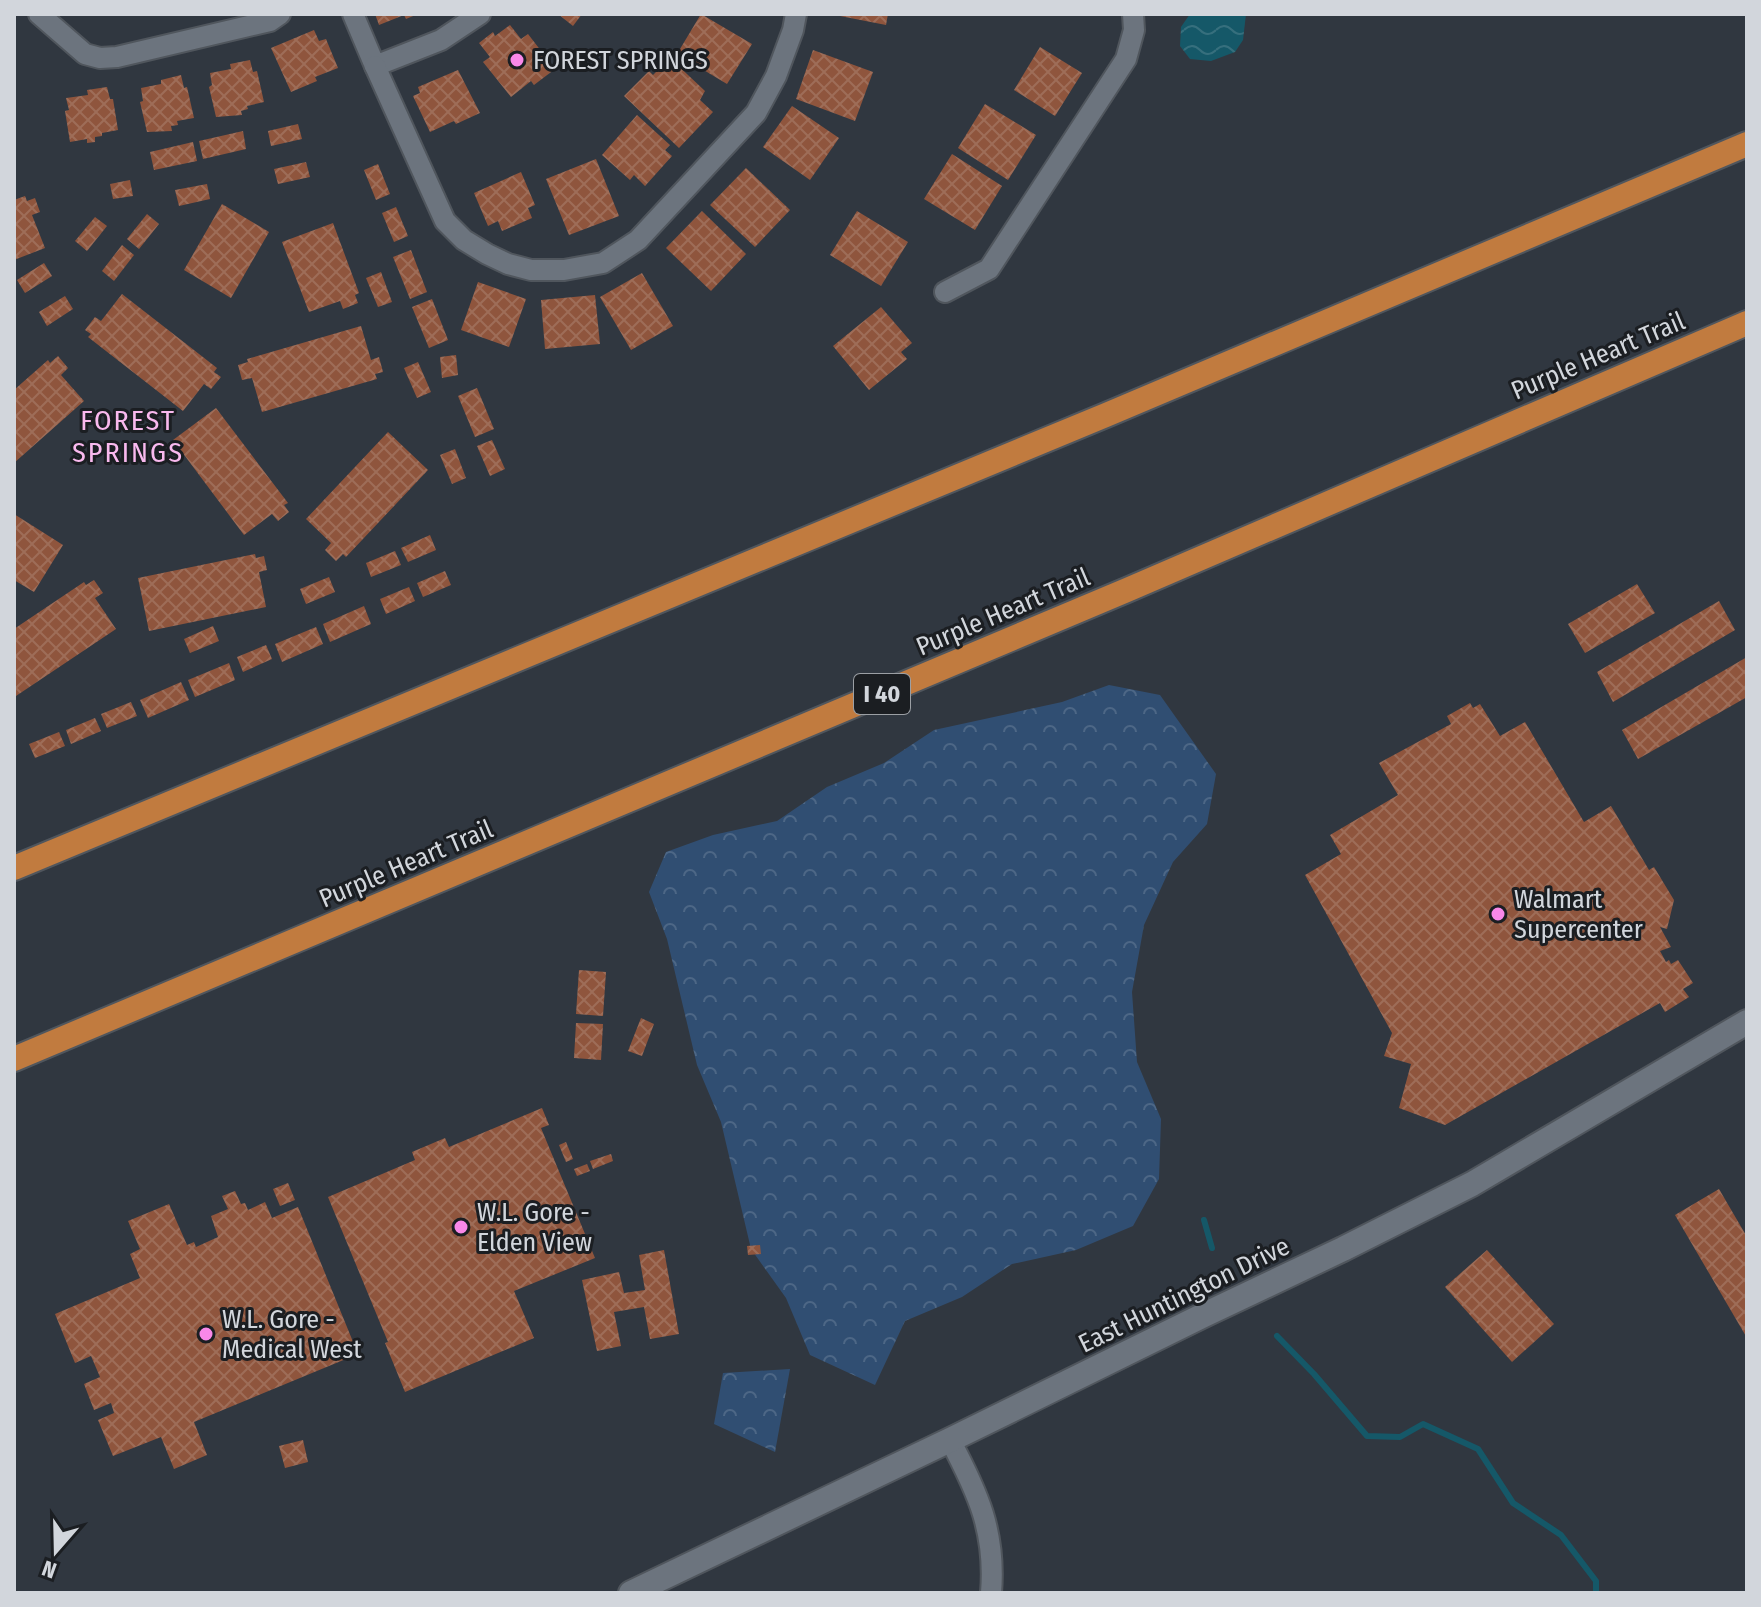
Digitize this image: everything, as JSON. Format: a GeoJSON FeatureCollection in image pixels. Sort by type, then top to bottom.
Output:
{"type":"FeatureCollection","features":[{"type":"Feature","properties":{"kind":"highway"},"geometry":{"type":"LineString","coordinates":[[14,868],[1106,415],[1747,144]]}},
{"type":"Feature","properties":{"kind":"highway","name":"Purple Heart Trail"},"geometry":{"type":"LineString","coordinates":[[14,1059],[1113,596],[1747,323]]}},
{"type":"Feature","properties":{"kind":"street"},"geometry":{"type":"LineString","coordinates":[[39,14],[85,54],[100,58],[117,57],[270,21],[280,14]]}},
{"type":"Feature","properties":{"kind":"street"},"geometry":{"type":"LineString","coordinates":[[353,14],[445,221],[464,240],[508,264],[531,270],[564,270],[603,263],[638,240],[756,113],[776,76],[796,14]]}},
{"type":"Feature","properties":{"kind":"street"},"geometry":{"type":"LineString","coordinates":[[375,66],[441,40],[480,14]]}},
{"type":"Feature","properties":{"kind":"street"},"geometry":{"type":"LineString","coordinates":[[945,292],[989,269],[1126,59],[1134,30],[1133,14]]}},
{"type":"Feature","properties":{"kind":"street","name":"East Huntington Drive"},"geometry":{"type":"LineString","coordinates":[[631,1593],[1472,1184],[1747,1022]]}},
{"type":"Feature","properties":{"kind":"street"},"geometry":{"type":"LineString","coordinates":[[950,1440],[969,1475],[987,1522],[993,1565],[991,1593]]}},
{"type":"Feature","properties":{"kind":"green space"},"geometry":{"type":"Polygon","coordinates":[[[1109,685],[1160,695],[1216,774],[1207,824],[1173,862],[1144,925],[1132,992],[1137,1062],[1161,1119],[1159,1179],[1133,1226],[1076,1250],[1012,1264],[962,1297],[905,1321],[875,1385],[810,1355],[786,1298],[751,1249],[721,1122],[697,1065],[667,939],[649,892],[666,852],[713,835],[777,821],[827,787],[884,763],[934,730],[1062,702],[1109,685]]]}},
{"type":"Feature","properties":{"kind":"green space"},"geometry":{"type":"Polygon","coordinates":[[[790,1369],[775,1452],[714,1424],[723,1373],[790,1369]]]}},
{"type":"Feature","properties":{"kind":"water"},"geometry":{"type":"Polygon","coordinates":[[[1190,14],[1246,14],[1243,40],[1235,52],[1211,61],[1190,59],[1180,46],[1181,27],[1190,14]]]}},
{"type":"Feature","properties":{"kind":"building"},"geometry":{"type":"Polygon","coordinates":[[[375,14],[418,14],[406,19],[404,15],[379,25],[375,14]]]}},
{"type":"Feature","properties":{"kind":"building","name":"FOREST SPRINGS"},"geometry":{"type":"Polygon","coordinates":[[[558,14],[582,14],[573,26],[558,14]]]}},
{"type":"Feature","properties":{"kind":"building"},"geometry":{"type":"Polygon","coordinates":[[[701,14],[752,44],[727,84],[677,54],[701,14]]]}},
{"type":"Feature","properties":{"kind":"building"},"geometry":{"type":"Polygon","coordinates":[[[835,14],[888,14],[886,25],[835,14]]]}},
{"type":"Feature","properties":{"kind":"building","name":"FOREST SPRINGS"},"geometry":{"type":"Polygon","coordinates":[[[510,25],[521,39],[528,34],[555,69],[534,85],[531,81],[511,97],[483,62],[490,57],[479,43],[493,32],[495,36],[510,25]]]}},
{"type":"Feature","properties":{"kind":"building"},"geometry":{"type":"Polygon","coordinates":[[[314,30],[319,41],[326,39],[338,68],[315,77],[317,81],[291,92],[271,48],[314,30]]]}},
{"type":"Feature","properties":{"kind":"building"},"geometry":{"type":"Polygon","coordinates":[[[1040,47],[1082,73],[1055,116],[1014,90],[1040,47]]]}},
{"type":"Feature","properties":{"kind":"building"},"geometry":{"type":"Polygon","coordinates":[[[813,50],[873,72],[855,121],[796,99],[813,50]]]}},
{"type":"Feature","properties":{"kind":"building"},"geometry":{"type":"Polygon","coordinates":[[[670,58],[705,91],[700,100],[713,112],[679,148],[624,96],[649,71],[653,75],[670,58]]]}},
{"type":"Feature","properties":{"kind":"building"},"geometry":{"type":"Polygon","coordinates":[[[250,60],[253,72],[257,71],[264,102],[247,106],[248,109],[241,111],[242,115],[216,117],[209,87],[212,85],[210,73],[231,69],[230,64],[250,60]]]}},
{"type":"Feature","properties":{"kind":"building","name":"FOREST SPRINGS"},"geometry":{"type":"Polygon","coordinates":[[[458,70],[480,113],[430,132],[413,96],[420,93],[418,87],[458,70]]]}},
{"type":"Feature","properties":{"kind":"building"},"geometry":{"type":"Polygon","coordinates":[[[181,75],[194,118],[177,121],[178,125],[171,126],[172,131],[147,132],[140,102],[143,101],[141,88],[181,75]]]}},
{"type":"Feature","properties":{"kind":"building"},"geometry":{"type":"Polygon","coordinates":[[[107,87],[110,99],[113,99],[118,130],[102,133],[102,136],[95,137],[95,142],[87,143],[87,139],[70,142],[66,98],[88,95],[87,90],[107,87]]]}},
{"type":"Feature","properties":{"kind":"building"},"geometry":{"type":"Polygon","coordinates":[[[985,104],[1036,135],[1008,180],[958,148],[985,104]]]}},
{"type":"Feature","properties":{"kind":"building"},"geometry":{"type":"Polygon","coordinates":[[[792,106],[839,138],[810,180],[763,147],[792,106]]]}},
{"type":"Feature","properties":{"kind":"building"},"geometry":{"type":"Polygon","coordinates":[[[637,115],[670,145],[665,150],[672,156],[645,186],[634,175],[630,180],[602,155],[637,115]]]}},
{"type":"Feature","properties":{"kind":"building"},"geometry":{"type":"Polygon","coordinates":[[[298,124],[302,139],[271,146],[268,131],[298,124]]]}},
{"type":"Feature","properties":{"kind":"building"},"geometry":{"type":"Polygon","coordinates":[[[243,131],[246,149],[203,159],[199,141],[243,131]]]}},
{"type":"Feature","properties":{"kind":"building"},"geometry":{"type":"Polygon","coordinates":[[[193,142],[197,161],[154,170],[150,152],[193,142]]]}},
{"type":"Feature","properties":{"kind":"building"},"geometry":{"type":"Polygon","coordinates":[[[952,154],[1002,186],[975,230],[924,199],[952,154]]]}},
{"type":"Feature","properties":{"kind":"building"},"geometry":{"type":"Polygon","coordinates":[[[596,159],[619,216],[569,235],[546,179],[596,159]]]}},
{"type":"Feature","properties":{"kind":"building"},"geometry":{"type":"Polygon","coordinates":[[[306,162],[310,177],[278,184],[274,169],[306,162]]]}},
{"type":"Feature","properties":{"kind":"building"},"geometry":{"type":"Polygon","coordinates":[[[378,164],[390,194],[376,200],[364,170],[378,164]]]}},
{"type":"Feature","properties":{"kind":"building"},"geometry":{"type":"Polygon","coordinates":[[[746,168],[790,210],[755,247],[710,205],[746,168]]]}},
{"type":"Feature","properties":{"kind":"building"},"geometry":{"type":"Polygon","coordinates":[[[521,172],[535,205],[528,208],[532,218],[502,231],[498,221],[488,226],[474,193],[521,172]]]}},
{"type":"Feature","properties":{"kind":"building"},"geometry":{"type":"Polygon","coordinates":[[[130,180],[133,196],[113,199],[110,184],[130,180]]]}},
{"type":"Feature","properties":{"kind":"building"},"geometry":{"type":"Polygon","coordinates":[[[207,184],[210,199],[179,206],[175,190],[207,184]]]}},
{"type":"Feature","properties":{"kind":"building"},"geometry":{"type":"Polygon","coordinates":[[[25,196],[27,201],[35,198],[40,212],[32,215],[45,248],[14,260],[14,200],[25,196]]]}},
{"type":"Feature","properties":{"kind":"building"},"geometry":{"type":"Polygon","coordinates":[[[222,204],[269,232],[231,298],[184,270],[222,204]]]}},
{"type":"Feature","properties":{"kind":"building"},"geometry":{"type":"Polygon","coordinates":[[[396,207],[408,236],[394,242],[382,213],[396,207]]]}},
{"type":"Feature","properties":{"kind":"building"},"geometry":{"type":"Polygon","coordinates":[[[702,211],[746,254],[711,291],[666,248],[702,211]]]}},
{"type":"Feature","properties":{"kind":"building"},"geometry":{"type":"Polygon","coordinates":[[[857,211],[908,242],[881,286],[830,255],[857,211]]]}},
{"type":"Feature","properties":{"kind":"building"},"geometry":{"type":"Polygon","coordinates":[[[147,214],[159,224],[139,249],[127,239],[147,214]]]}},
{"type":"Feature","properties":{"kind":"building"},"geometry":{"type":"Polygon","coordinates":[[[95,217],[107,226],[87,251],[75,241],[95,217]]]}},
{"type":"Feature","properties":{"kind":"building"},"geometry":{"type":"Polygon","coordinates":[[[333,223],[359,293],[355,295],[358,303],[343,309],[340,301],[309,312],[282,242],[333,223]]]}},
{"type":"Feature","properties":{"kind":"building"},"geometry":{"type":"Polygon","coordinates":[[[122,245],[134,255],[114,281],[102,271],[122,245]]]}},
{"type":"Feature","properties":{"kind":"building"},"geometry":{"type":"Polygon","coordinates":[[[411,250],[427,292],[410,299],[393,257],[411,250]]]}},
{"type":"Feature","properties":{"kind":"building"},"geometry":{"type":"Polygon","coordinates":[[[44,263],[52,276],[25,293],[17,280],[44,263]]]}},
{"type":"Feature","properties":{"kind":"building"},"geometry":{"type":"Polygon","coordinates":[[[381,272],[392,302],[378,307],[366,278],[381,272]]]}},
{"type":"Feature","properties":{"kind":"building"},"geometry":{"type":"Polygon","coordinates":[[[642,273],[673,326],[631,350],[600,297],[642,273]]]}},
{"type":"Feature","properties":{"kind":"building"},"geometry":{"type":"Polygon","coordinates":[[[478,282],[526,299],[509,347],[461,330],[478,282]]]}},
{"type":"Feature","properties":{"kind":"building"},"geometry":{"type":"Polygon","coordinates":[[[122,294],[217,368],[214,372],[221,377],[211,389],[204,384],[183,411],[88,337],[91,334],[85,330],[95,317],[101,321],[122,294]]]}},
{"type":"Feature","properties":{"kind":"building"},"geometry":{"type":"Polygon","coordinates":[[[595,295],[600,344],[545,349],[541,300],[595,295]]]}},
{"type":"Feature","properties":{"kind":"building"},"geometry":{"type":"Polygon","coordinates":[[[65,296],[73,309],[47,326],[39,312],[65,296]]]}},
{"type":"Feature","properties":{"kind":"building"},"geometry":{"type":"Polygon","coordinates":[[[432,299],[448,340],[429,348],[412,307],[432,299]]]}},
{"type":"Feature","properties":{"kind":"building"},"geometry":{"type":"Polygon","coordinates":[[[881,307],[912,343],[901,352],[907,359],[869,390],[833,346],[881,307]]]}},
{"type":"Feature","properties":{"kind":"building"},"geometry":{"type":"Polygon","coordinates":[[[361,326],[371,360],[379,357],[383,372],[375,374],[377,379],[262,412],[252,378],[242,380],[238,365],[248,362],[247,359],[361,326]]]}},
{"type":"Feature","properties":{"kind":"building"},"geometry":{"type":"Polygon","coordinates":[[[456,355],[458,375],[442,378],[440,357],[456,355]]]}},
{"type":"Feature","properties":{"kind":"building"},"geometry":{"type":"Polygon","coordinates":[[[58,356],[68,368],[61,375],[84,401],[14,463],[14,390],[48,360],[50,363],[58,356]]]}},
{"type":"Feature","properties":{"kind":"building"},"geometry":{"type":"Polygon","coordinates":[[[418,362],[431,392],[417,398],[404,368],[418,362]]]}},
{"type":"Feature","properties":{"kind":"building"},"geometry":{"type":"Polygon","coordinates":[[[477,388],[494,429],[475,437],[458,396],[477,388]]]}},
{"type":"Feature","properties":{"kind":"building"},"geometry":{"type":"Polygon","coordinates":[[[216,408],[288,503],[284,505],[289,512],[278,521],[272,514],[244,535],[173,440],[216,408]]]}},
{"type":"Feature","properties":{"kind":"building"},"geometry":{"type":"Polygon","coordinates":[[[388,432],[428,470],[346,557],[343,554],[336,561],[325,550],[331,543],[306,519],[388,432]]]}},
{"type":"Feature","properties":{"kind":"building"},"geometry":{"type":"Polygon","coordinates":[[[492,440],[505,469],[490,476],[477,446],[492,440]]]}},
{"type":"Feature","properties":{"kind":"building"},"geometry":{"type":"Polygon","coordinates":[[[455,449],[466,478],[452,484],[440,455],[455,449]]]}},
{"type":"Feature","properties":{"kind":"building"},"geometry":{"type":"Polygon","coordinates":[[[14,514],[63,545],[34,592],[14,580],[14,514]]]}},
{"type":"Feature","properties":{"kind":"building"},"geometry":{"type":"Polygon","coordinates":[[[430,535],[436,550],[408,562],[401,548],[430,535]]]}},
{"type":"Feature","properties":{"kind":"building"},"geometry":{"type":"Polygon","coordinates":[[[395,551],[401,565],[371,577],[366,563],[395,551]]]}},
{"type":"Feature","properties":{"kind":"building"},"geometry":{"type":"Polygon","coordinates":[[[255,554],[256,558],[264,556],[267,570],[259,572],[266,607],[149,631],[138,578],[255,554]]]}},
{"type":"Feature","properties":{"kind":"building"},"geometry":{"type":"Polygon","coordinates":[[[445,571],[451,585],[423,597],[417,583],[445,571]]]}},
{"type":"Feature","properties":{"kind":"building"},"geometry":{"type":"Polygon","coordinates":[[[329,577],[335,592],[306,604],[300,589],[329,577]]]}},
{"type":"Feature","properties":{"kind":"building"},"geometry":{"type":"Polygon","coordinates":[[[94,580],[103,593],[95,598],[116,629],[16,696],[14,629],[84,582],[86,585],[94,580]]]}},
{"type":"Feature","properties":{"kind":"building"},"geometry":{"type":"Polygon","coordinates":[[[1637,584],[1655,613],[1585,653],[1568,624],[1637,584]]]}},
{"type":"Feature","properties":{"kind":"building"},"geometry":{"type":"Polygon","coordinates":[[[409,587],[415,601],[386,614],[380,599],[409,587]]]}},
{"type":"Feature","properties":{"kind":"building"},"geometry":{"type":"Polygon","coordinates":[[[1719,601],[1735,630],[1613,702],[1597,672],[1719,601]]]}},
{"type":"Feature","properties":{"kind":"building"},"geometry":{"type":"Polygon","coordinates":[[[364,606],[371,624],[330,642],[323,624],[364,606]]]}},
{"type":"Feature","properties":{"kind":"building"},"geometry":{"type":"Polygon","coordinates":[[[213,626],[219,641],[190,653],[184,639],[213,626]]]}},
{"type":"Feature","properties":{"kind":"building"},"geometry":{"type":"Polygon","coordinates":[[[316,627],[323,644],[282,662],[275,644],[316,627]]]}},
{"type":"Feature","properties":{"kind":"building"},"geometry":{"type":"Polygon","coordinates":[[[266,645],[272,659],[243,672],[237,657],[266,645]]]}},
{"type":"Feature","properties":{"kind":"building"},"geometry":{"type":"Polygon","coordinates":[[[1747,657],[1747,697],[1638,759],[1622,730],[1747,657]]]}},
{"type":"Feature","properties":{"kind":"building"},"geometry":{"type":"Polygon","coordinates":[[[229,663],[235,680],[195,697],[188,680],[229,663]]]}},
{"type":"Feature","properties":{"kind":"building"},"geometry":{"type":"Polygon","coordinates":[[[181,682],[189,700],[148,718],[140,700],[181,682]]]}},
{"type":"Feature","properties":{"kind":"building"},"geometry":{"type":"Polygon","coordinates":[[[131,702],[137,716],[107,728],[101,714],[131,702]]]}},
{"type":"Feature","properties":{"kind":"building","name":"Walmart Supercenter"},"geometry":{"type":"Polygon","coordinates":[[[1470,703],[1473,708],[1480,704],[1500,736],[1525,722],[1584,822],[1611,806],[1649,870],[1654,867],[1674,900],[1667,929],[1660,927],[1671,947],[1660,951],[1666,962],[1669,960],[1671,964],[1678,960],[1693,983],[1683,989],[1689,997],[1665,1012],[1660,1003],[1445,1125],[1399,1108],[1411,1064],[1384,1056],[1392,1033],[1305,875],[1341,854],[1330,835],[1398,795],[1379,763],[1451,724],[1447,716],[1470,703]]]}},
{"type":"Feature","properties":{"kind":"building"},"geometry":{"type":"Polygon","coordinates":[[[95,718],[101,731],[71,744],[66,730],[95,718]]]}},
{"type":"Feature","properties":{"kind":"building"},"geometry":{"type":"Polygon","coordinates":[[[59,732],[65,746],[35,758],[29,744],[59,732]]]}},
{"type":"Feature","properties":{"kind":"building"},"geometry":{"type":"Polygon","coordinates":[[[579,970],[606,972],[603,1016],[576,1014],[579,970]]]}},
{"type":"Feature","properties":{"kind":"building"},"geometry":{"type":"Polygon","coordinates":[[[641,1018],[654,1024],[642,1056],[628,1051],[641,1018]]]}},
{"type":"Feature","properties":{"kind":"building"},"geometry":{"type":"Polygon","coordinates":[[[576,1023],[603,1024],[601,1060],[574,1058],[576,1023]]]}},
{"type":"Feature","properties":{"kind":"building","name":"W.L. Gore - Elden View"},"geometry":{"type":"Polygon","coordinates":[[[542,1108],[549,1125],[541,1128],[595,1258],[514,1291],[534,1338],[405,1392],[385,1343],[388,1342],[328,1197],[415,1160],[412,1152],[445,1138],[449,1147],[542,1108]]]}},
{"type":"Feature","properties":{"kind":"building"},"geometry":{"type":"Polygon","coordinates":[[[566,1142],[573,1159],[566,1162],[559,1145],[566,1142]]]}},
{"type":"Feature","properties":{"kind":"building"},"geometry":{"type":"Polygon","coordinates":[[[611,1154],[613,1161],[593,1169],[590,1161],[611,1154]]]}},
{"type":"Feature","properties":{"kind":"building"},"geometry":{"type":"Polygon","coordinates":[[[587,1164],[590,1171],[577,1176],[574,1169],[587,1164]]]}},
{"type":"Feature","properties":{"kind":"building"},"geometry":{"type":"Polygon","coordinates":[[[288,1183],[295,1200],[280,1206],[273,1189],[288,1183]]]}},
{"type":"Feature","properties":{"kind":"building"},"geometry":{"type":"Polygon","coordinates":[[[1719,1189],[1747,1237],[1747,1338],[1675,1215],[1719,1189]]]}},
{"type":"Feature","properties":{"kind":"building","name":"W.L. Gore - Medical West"},"geometry":{"type":"Polygon","coordinates":[[[235,1191],[248,1210],[265,1202],[272,1218],[298,1207],[358,1354],[194,1422],[207,1455],[174,1469],[161,1437],[113,1456],[98,1420],[114,1413],[111,1403],[94,1410],[84,1384],[100,1377],[91,1356],[75,1363],[55,1314],[140,1278],[130,1254],[140,1249],[128,1221],[169,1204],[187,1245],[194,1242],[196,1247],[218,1237],[211,1216],[228,1209],[222,1196],[235,1191]]]}},
{"type":"Feature","properties":{"kind":"building"},"geometry":{"type":"Polygon","coordinates":[[[760,1245],[761,1254],[748,1255],[747,1246],[760,1245]]]}},
{"type":"Feature","properties":{"kind":"building"},"geometry":{"type":"Polygon","coordinates":[[[664,1250],[679,1334],[650,1339],[644,1307],[614,1312],[621,1346],[597,1351],[582,1280],[619,1272],[624,1293],[645,1290],[639,1255],[664,1250]]]}},
{"type":"Feature","properties":{"kind":"building"},"geometry":{"type":"Polygon","coordinates":[[[1487,1250],[1554,1324],[1512,1362],[1445,1287],[1487,1250]]]}},
{"type":"Feature","properties":{"kind":"building"},"geometry":{"type":"Polygon","coordinates":[[[303,1440],[308,1462],[285,1468],[279,1446],[303,1440]]]}},
{"type":"Feature","properties":{"kind":"waterway"},"geometry":{"type":"LineString","coordinates":[[1204,1220],[1212,1248]]}},
{"type":"Feature","properties":{"kind":"waterway"},"geometry":{"type":"LineString","coordinates":[[1277,1336],[1367,1436],[1400,1437],[1423,1424],[1478,1449],[1513,1503],[1561,1535],[1596,1581],[1596,1593]]}},
{"type":"Feature","properties":{"kind":"place","name":"FOREST SPRINGS"},"geometry":{"type":"Point","coordinates":[517,60]}},
{"type":"Feature","properties":{"kind":"place","name":"Walmart Supercenter"},"geometry":{"type":"Point","coordinates":[1498,914]}},
{"type":"Feature","properties":{"kind":"place","name":"W.L. Gore - Elden View"},"geometry":{"type":"Point","coordinates":[461,1227]}},
{"type":"Feature","properties":{"kind":"place","name":"W.L. Gore - Medical West"},"geometry":{"type":"Point","coordinates":[206,1334]}},
{"type":"Feature","properties":{"kind":"district","name":"FOREST SPRINGS"},"geometry":{"type":"Point","coordinates":[128,436]}}]}
